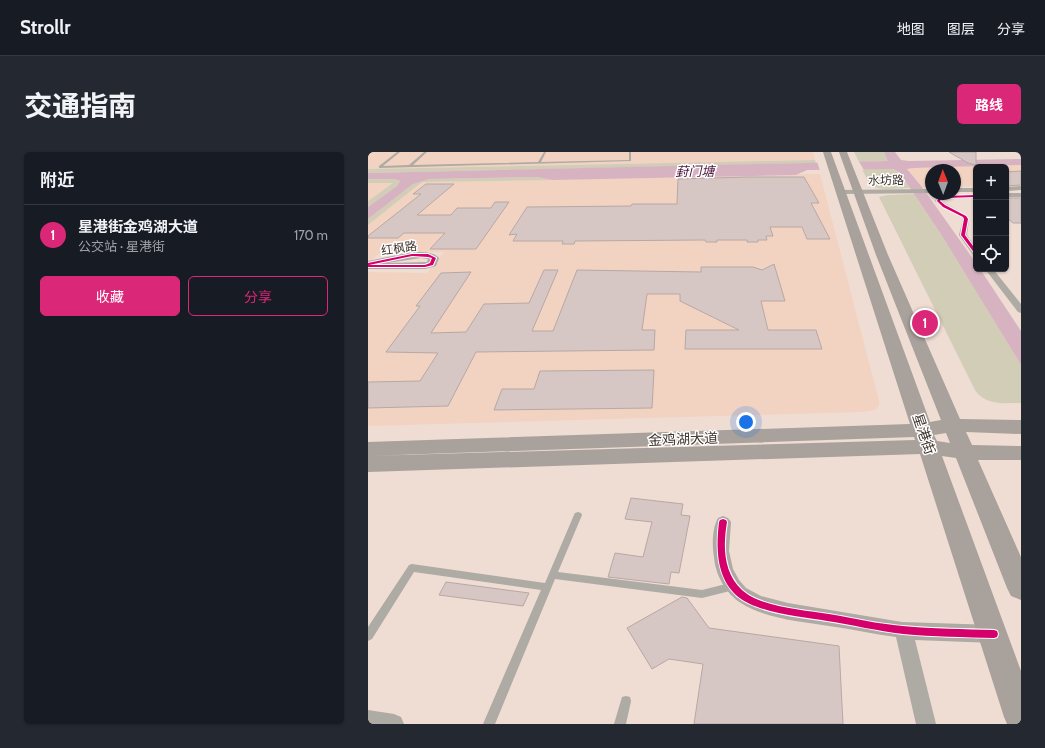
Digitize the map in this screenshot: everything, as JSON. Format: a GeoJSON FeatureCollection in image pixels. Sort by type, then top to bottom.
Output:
{"type":"FeatureCollection","features":[{"type":"Feature","properties":{"kind":"main road","name":"星港街"},"geometry":{"type":"LineString","coordinates":[[830,161],[994,634],[1021,717]]}},
{"type":"Feature","properties":{"kind":"main road","name":"星港街"},"geometry":{"type":"LineString","coordinates":[[846,161],[882,255],[1021,588]]}},
{"type":"Feature","properties":{"kind":"main road","name":"金鸡湖大道"},"geometry":{"type":"LineString","coordinates":[[368,464],[925,438],[953,425],[1021,428]]}},
{"type":"Feature","properties":{"kind":"main road","name":"金鸡湖大道"},"geometry":{"type":"LineString","coordinates":[[368,449],[925,438],[963,452],[1021,453]]}},
{"type":"Feature","properties":{"kind":"street"},"geometry":{"type":"LineString","coordinates":[[1009,189],[1021,188]]}},
{"type":"Feature","properties":{"kind":"street"},"geometry":{"type":"LineString","coordinates":[[961,190],[973,190]]}},
{"type":"Feature","properties":{"kind":"street","name":"水坊路"},"geometry":{"type":"LineString","coordinates":[[841,192],[925,191]]}},
{"type":"Feature","properties":{"kind":"street"},"geometry":{"type":"LineString","coordinates":[[1009,195],[1021,195]]}},
{"type":"Feature","properties":{"kind":"street"},"geometry":{"type":"LineString","coordinates":[[973,196],[945,197],[940,198],[938,201],[944,206],[964,216],[966,219],[963,235],[973,249]]}},
{"type":"Feature","properties":{"kind":"street","name":"红枫路"},"geometry":{"type":"LineString","coordinates":[[416,255],[430,255],[434,258],[432,264],[425,266],[368,265],[416,255]]}},
{"type":"Feature","properties":{"kind":"street"},"geometry":{"type":"LineString","coordinates":[[991,272],[1021,310]]}},
{"type":"Feature","properties":{"kind":"street"},"geometry":{"type":"LineString","coordinates":[[723,522],[720,544],[722,565],[728,579],[739,592],[748,599],[777,609],[903,630],[994,634]]}},
{"type":"Feature","properties":{"kind":"street"},"geometry":{"type":"LineString","coordinates":[[903,630],[926,724]]}},
{"type":"Feature","properties":{"kind":"street"},"geometry":{"type":"LineString","coordinates":[[368,720],[394,724]]}},
{"type":"Feature","properties":{"kind":"lane"},"geometry":{"type":"LineString","coordinates":[[399,152],[380,167],[630,161],[630,152]]}},
{"type":"Feature","properties":{"kind":"lane"},"geometry":{"type":"LineString","coordinates":[[410,166],[426,152]]}},
{"type":"Feature","properties":{"kind":"lane"},"geometry":{"type":"LineString","coordinates":[[540,163],[545,152]]}},
{"type":"Feature","properties":{"kind":"lane"},"geometry":{"type":"LineString","coordinates":[[489,724],[578,515]]}},
{"type":"Feature","properties":{"kind":"lane"},"geometry":{"type":"LineString","coordinates":[[368,636],[412,568],[547,588]]}},
{"type":"Feature","properties":{"kind":"lane"},"geometry":{"type":"LineString","coordinates":[[552,575],[702,594],[734,586]]}},
{"type":"Feature","properties":{"kind":"lane"},"geometry":{"type":"LineString","coordinates":[[620,724],[626,701]]}},
{"type":"Feature","properties":{"kind":"shaded area"},"geometry":{"type":"Polygon","coordinates":[[[368,152],[813,152],[815,160],[368,169],[368,152]]]}},
{"type":"Feature","properties":{"kind":"shaded area"},"geometry":{"type":"Polygon","coordinates":[[[854,152],[884,152],[889,161],[859,162],[854,152]]]}},
{"type":"Feature","properties":{"kind":"shaded area"},"geometry":{"type":"Polygon","coordinates":[[[815,160],[816,163],[368,173],[368,169],[815,160]]]}},
{"type":"Feature","properties":{"kind":"shaded area"},"geometry":{"type":"Polygon","coordinates":[[[1009,165],[1021,165],[1021,185],[1009,185],[1009,165]]]}},
{"type":"Feature","properties":{"kind":"shaded area"},"geometry":{"type":"Polygon","coordinates":[[[973,166],[973,186],[961,187],[961,167],[973,166]]]}},
{"type":"Feature","properties":{"kind":"shaded area"},"geometry":{"type":"Polygon","coordinates":[[[887,168],[898,172],[910,188],[884,189],[874,187],[870,185],[862,169],[887,168]]]}},
{"type":"Feature","properties":{"kind":"shaded area"},"geometry":{"type":"Polygon","coordinates":[[[925,168],[925,187],[922,187],[907,169],[925,168]]]}},
{"type":"Feature","properties":{"kind":"shaded area"},"geometry":{"type":"Polygon","coordinates":[[[820,174],[879,401],[879,405],[875,410],[862,412],[368,426],[368,272],[427,273],[444,252],[381,252],[371,261],[368,261],[368,225],[422,182],[820,174]]]}},
{"type":"Feature","properties":{"kind":"shaded area"},"geometry":{"type":"Polygon","coordinates":[[[537,177],[552,180],[422,182],[368,225],[368,219],[413,184],[423,179],[537,177]]]}},
{"type":"Feature","properties":{"kind":"shaded area"},"geometry":{"type":"Polygon","coordinates":[[[368,179],[395,179],[400,181],[397,186],[368,207],[368,201],[393,183],[368,183],[368,179]]]}},
{"type":"Feature","properties":{"kind":"shaded area"},"geometry":{"type":"Polygon","coordinates":[[[368,183],[393,183],[368,201],[368,183]]]}},
{"type":"Feature","properties":{"kind":"shaded area"},"geometry":{"type":"Polygon","coordinates":[[[914,194],[942,236],[1021,365],[1021,403],[1002,403],[990,401],[984,399],[975,390],[879,197],[888,195],[914,194]]]}},
{"type":"Feature","properties":{"kind":"water","name":"葑门塘"},"geometry":{"type":"Polygon","coordinates":[[[884,152],[895,152],[901,160],[909,161],[1021,159],[1021,165],[973,164],[973,166],[961,167],[961,164],[925,164],[925,168],[907,169],[925,191],[925,200],[931,200],[973,259],[973,272],[982,272],[1021,331],[1021,365],[942,236],[900,173],[893,169],[807,170],[796,175],[552,180],[537,177],[429,179],[413,184],[368,219],[368,207],[397,186],[400,181],[395,179],[368,179],[368,173],[888,161],[884,152]]]}},
{"type":"Feature","properties":{"kind":"pier"},"geometry":{"type":"Polygon","coordinates":[[[858,160],[864,170],[820,171],[817,161],[858,160]]]}},
{"type":"Feature","properties":{"kind":"building"},"geometry":{"type":"Polygon","coordinates":[[[949,152],[976,152],[976,164],[968,163],[949,152]]]}},
{"type":"Feature","properties":{"kind":"building"},"geometry":{"type":"Polygon","coordinates":[[[1021,171],[1021,185],[1009,186],[1009,172],[1021,171]]]}},
{"type":"Feature","properties":{"kind":"building"},"geometry":{"type":"Polygon","coordinates":[[[804,177],[819,203],[811,203],[830,239],[807,239],[802,227],[770,227],[773,236],[766,236],[767,240],[758,240],[758,242],[747,242],[747,240],[717,240],[717,242],[706,242],[705,240],[575,241],[574,244],[562,244],[563,241],[513,241],[517,234],[509,235],[527,207],[677,204],[678,179],[804,177]]]}},
{"type":"Feature","properties":{"kind":"building"},"geometry":{"type":"Polygon","coordinates":[[[426,184],[454,184],[417,215],[451,215],[457,208],[491,208],[495,202],[509,202],[476,249],[430,249],[445,233],[404,233],[398,238],[368,238],[368,236],[421,194],[413,194],[426,184]]]}},
{"type":"Feature","properties":{"kind":"building"},"geometry":{"type":"Polygon","coordinates":[[[1009,198],[1021,198],[1021,223],[1013,223],[1009,220],[1009,198]]]}},
{"type":"Feature","properties":{"kind":"building"},"geometry":{"type":"Polygon","coordinates":[[[774,264],[785,301],[761,301],[768,330],[816,330],[822,349],[685,349],[686,330],[739,330],[680,301],[680,294],[647,294],[642,330],[655,330],[654,350],[476,352],[448,406],[368,408],[368,382],[420,381],[438,353],[386,352],[420,306],[416,306],[441,273],[471,272],[431,333],[466,332],[484,304],[529,303],[544,270],[558,270],[532,331],[553,331],[577,270],[701,272],[701,267],[753,267],[762,270],[774,264]]]}},
{"type":"Feature","properties":{"kind":"building"},"geometry":{"type":"Polygon","coordinates":[[[654,370],[652,408],[494,410],[502,389],[534,389],[540,371],[654,370]]]}},
{"type":"Feature","properties":{"kind":"building"},"geometry":{"type":"Polygon","coordinates":[[[631,498],[683,504],[681,515],[690,516],[679,573],[671,572],[669,584],[608,577],[615,553],[643,557],[652,522],[625,519],[631,498]]]}},
{"type":"Feature","properties":{"kind":"building"},"geometry":{"type":"Polygon","coordinates":[[[446,582],[529,593],[523,606],[439,595],[446,582]]]}},
{"type":"Feature","properties":{"kind":"building"},"geometry":{"type":"Polygon","coordinates":[[[682,597],[687,598],[709,628],[839,646],[843,724],[694,724],[703,664],[669,659],[652,669],[627,628],[682,597]]]}},
{"type":"Feature","properties":{"kind":"cycle path"},"geometry":{"type":"LineString","coordinates":[[973,196],[945,197],[940,198],[938,201],[944,206],[964,216],[966,219],[963,235],[973,249]]}},
{"type":"Feature","properties":{"kind":"cycle path"},"geometry":{"type":"LineString","coordinates":[[368,264],[412,255],[421,255],[434,258],[432,264],[425,266],[368,266]]}},
{"type":"Feature","properties":{"kind":"cycle path"},"geometry":{"type":"LineString","coordinates":[[723,522],[721,551],[724,569],[733,585],[740,593],[756,602],[788,611],[902,630],[994,634]]}},
{"type":"Feature","properties":{"kind":"place","name":"星港街金鸡湖大道"},"geometry":{"type":"Point","coordinates":[925,323]}}]}
